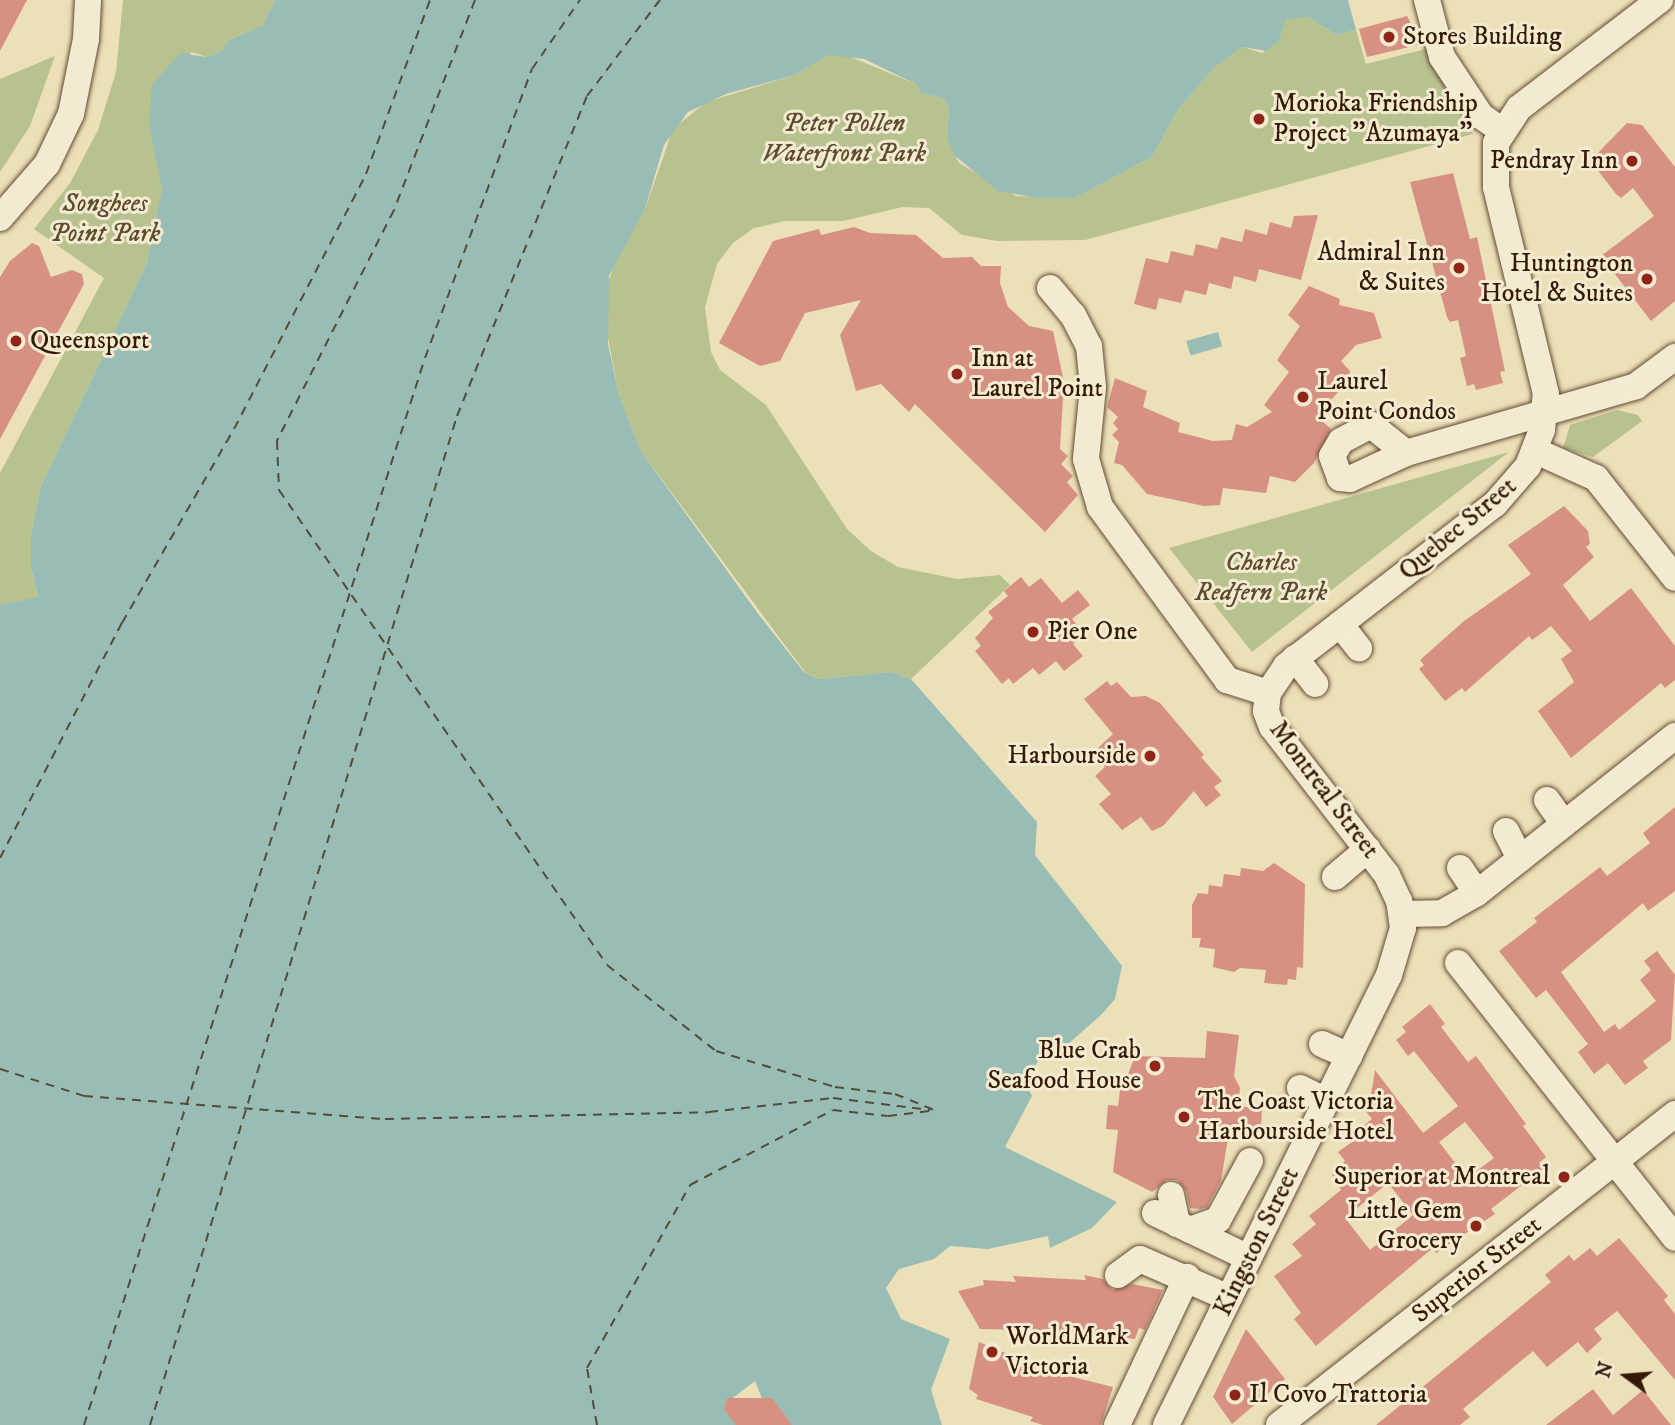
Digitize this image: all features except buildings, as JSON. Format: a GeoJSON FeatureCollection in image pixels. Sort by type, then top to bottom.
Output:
{"type":"FeatureCollection","features":[{"type":"Feature","properties":{"kind":"street"},"geometry":{"type":"LineString","coordinates":[[0,218],[47,164],[71,114],[86,39],[88,0]]}},
{"type":"Feature","properties":{"kind":"street"},"geometry":{"type":"LineString","coordinates":[[1427,0],[1442,57],[1481,116],[1502,130]]}},
{"type":"Feature","properties":{"kind":"street"},"geometry":{"type":"LineString","coordinates":[[1546,411],[1543,379],[1494,173],[1493,158],[1502,130],[1519,108],[1660,0]]}},
{"type":"Feature","properties":{"kind":"street","name":"Montreal Street"},"geometry":{"type":"LineString","coordinates":[[1050,288],[1073,315],[1089,346],[1093,387],[1086,459],[1100,507],[1227,680],[1268,693],[1266,711],[1272,727],[1368,849],[1394,887],[1403,914]]}},
{"type":"Feature","properties":{"kind":"street"},"geometry":{"type":"LineString","coordinates":[[1406,453],[1636,386],[1675,357]]}},
{"type":"Feature","properties":{"kind":"street","name":"Quebec Street"},"geometry":{"type":"LineString","coordinates":[[1268,693],[1280,671],[1295,658],[1508,493],[1535,451],[1546,411]]}},
{"type":"Feature","properties":{"kind":"street"},"geometry":{"type":"LineString","coordinates":[[1535,451],[1597,478],[1675,578]]}},
{"type":"Feature","properties":{"kind":"street"},"geometry":{"type":"LineString","coordinates":[[1340,624],[1359,648]]}},
{"type":"Feature","properties":{"kind":"street"},"geometry":{"type":"LineString","coordinates":[[1295,658],[1315,684]]}},
{"type":"Feature","properties":{"kind":"street"},"geometry":{"type":"LineString","coordinates":[[1403,914],[1443,913],[1477,893],[1675,736]]}},
{"type":"Feature","properties":{"kind":"street"},"geometry":{"type":"LineString","coordinates":[[1547,800],[1564,824]]}},
{"type":"Feature","properties":{"kind":"street"},"geometry":{"type":"LineString","coordinates":[[1506,831],[1520,859]]}},
{"type":"Feature","properties":{"kind":"street"},"geometry":{"type":"LineString","coordinates":[[1335,877],[1368,849]]}},
{"type":"Feature","properties":{"kind":"street"},"geometry":{"type":"LineString","coordinates":[[1460,868],[1477,893]]}},
{"type":"Feature","properties":{"kind":"street","name":"Kingston Street"},"geometry":{"type":"LineString","coordinates":[[1170,1418],[1396,960],[1403,914]]}},
{"type":"Feature","properties":{"kind":"street"},"geometry":{"type":"LineString","coordinates":[[1458,963],[1675,1238]]}},
{"type":"Feature","properties":{"kind":"street"},"geometry":{"type":"LineString","coordinates":[[1321,1044],[1349,1056]]}},
{"type":"Feature","properties":{"kind":"street"},"geometry":{"type":"LineString","coordinates":[[1300,1088],[1327,1101]]}},
{"type":"Feature","properties":{"kind":"street","name":"Superior Street"},"geometry":{"type":"LineString","coordinates":[[1279,1425],[1675,1114]]}},
{"type":"Feature","properties":{"kind":"street"},"geometry":{"type":"LineString","coordinates":[[1249,1258],[1173,1216],[1219,1220],[1256,1164],[1288,1180]]}},
{"type":"Feature","properties":{"kind":"street"},"geometry":{"type":"LineString","coordinates":[[1118,1275],[1140,1259],[1229,1298]]}},
{"type":"Feature","properties":{"kind":"street"},"geometry":{"type":"LineString","coordinates":[[1117,1425],[1186,1277]]}},
{"type":"Feature","properties":{"kind":"green space","name":"Songhees Point Park"},"geometry":{"type":"Polygon","coordinates":[[[123,0],[275,0],[263,25],[229,40],[220,52],[207,57],[191,52],[159,163],[162,188],[146,265],[41,486],[31,534],[31,568],[38,598],[0,605],[0,473],[104,278],[34,229],[70,183],[98,130],[116,72],[123,0]]]}},
{"type":"Feature","properties":{"kind":"green space","name":"Peter Pollen Waterfront Park"},"geometry":{"type":"Polygon","coordinates":[[[1295,15],[1308,17],[1336,35],[1356,30],[1366,64],[1426,49],[1473,134],[1085,240],[997,241],[962,235],[929,208],[903,207],[843,221],[785,221],[754,228],[733,243],[717,264],[705,307],[711,352],[720,370],[766,405],[847,529],[871,551],[898,567],[957,579],[1000,575],[1010,585],[911,679],[891,672],[819,679],[805,672],[640,450],[618,391],[605,322],[606,288],[620,249],[645,209],[673,129],[706,102],[795,75],[829,55],[846,55],[916,84],[922,93],[943,98],[949,107],[947,139],[959,163],[1016,196],[1075,198],[1152,157],[1179,108],[1216,66],[1243,47],[1262,53],[1279,41],[1285,19],[1295,15]]]}},
{"type":"Feature","properties":{"kind":"green space"},"geometry":{"type":"Polygon","coordinates":[[[55,56],[30,126],[0,172],[0,79],[55,56]]]}},
{"type":"Feature","properties":{"kind":"green space"},"geometry":{"type":"Polygon","coordinates":[[[1617,410],[1638,415],[1642,421],[1593,457],[1563,448],[1570,425],[1617,410]]]}},
{"type":"Feature","properties":{"kind":"green space","name":"Charles Redfern Park"},"geometry":{"type":"Polygon","coordinates":[[[1509,452],[1252,652],[1169,548],[1509,452]]]}},
{"type":"Feature","properties":{"kind":"water"},"geometry":{"type":"Polygon","coordinates":[[[275,0],[1348,0],[1356,30],[1336,35],[1308,17],[1286,19],[1279,41],[1266,51],[1243,47],[1216,66],[1179,108],[1152,157],[1075,198],[1038,198],[998,191],[955,156],[947,139],[949,107],[943,98],[921,93],[916,84],[864,59],[829,55],[795,75],[726,94],[688,112],[664,145],[645,209],[609,276],[608,344],[618,391],[640,450],[759,615],[804,672],[819,679],[891,672],[911,679],[1037,822],[1035,855],[1122,966],[1115,999],[1101,1015],[1050,1060],[1040,1057],[1026,1084],[1032,1096],[1005,1147],[1117,1202],[1092,1228],[1050,1248],[1048,1236],[988,1249],[950,1246],[934,1259],[899,1269],[886,1288],[901,1319],[950,1339],[931,1390],[942,1425],[0,1425],[0,605],[38,597],[31,568],[31,534],[41,486],[146,265],[162,188],[149,125],[152,85],[180,53],[207,57],[220,52],[229,40],[263,25],[275,0]]]}},
{"type":"Feature","properties":{"kind":"water"},"geometry":{"type":"Polygon","coordinates":[[[1218,332],[1222,346],[1190,356],[1186,341],[1218,332]]]}},
{"type":"Feature","properties":{"kind":"pier"},"geometry":{"type":"Polygon","coordinates":[[[755,1381],[765,1406],[738,1425],[725,1404],[755,1381]]]}},
{"type":"Feature","properties":{"kind":"ferry route"},"geometry":{"type":"LineString","coordinates":[[0,858],[122,623],[234,429],[366,174],[430,0]]}},
{"type":"Feature","properties":{"kind":"ferry route"},"geometry":{"type":"LineString","coordinates":[[475,0],[394,210],[277,441],[279,490],[607,965],[716,1051],[835,1087],[895,1094],[934,1110]]}},
{"type":"Feature","properties":{"kind":"ferry route"},"geometry":{"type":"LineString","coordinates":[[84,1425],[425,358],[532,69],[580,0]]}},
{"type":"Feature","properties":{"kind":"ferry route"},"geometry":{"type":"LineString","coordinates":[[150,1425],[457,416],[587,96],[660,0]]}},
{"type":"Feature","properties":{"kind":"ferry route"},"geometry":{"type":"LineString","coordinates":[[0,1069],[84,1096],[385,1119],[709,1112],[833,1098],[930,1110]]}},
{"type":"Feature","properties":{"kind":"ferry route"},"geometry":{"type":"LineString","coordinates":[[597,1425],[587,1368],[690,1185],[833,1110],[888,1116],[930,1111]]}},
{"type":"Feature","properties":{"kind":"place","name":"Stores Building"},"geometry":{"type":"Point","coordinates":[1389,37]}},
{"type":"Feature","properties":{"kind":"place","name":"Morioka Friendship Project \"Azumaya\""},"geometry":{"type":"Point","coordinates":[1259,119]}},
{"type":"Feature","properties":{"kind":"place","name":"Pendray Inn"},"geometry":{"type":"Point","coordinates":[1632,161]}},
{"type":"Feature","properties":{"kind":"place","name":"Admiral Inn & Suites"},"geometry":{"type":"Point","coordinates":[1459,268]}},
{"type":"Feature","properties":{"kind":"place","name":"Huntington Hotel & Suites"},"geometry":{"type":"Point","coordinates":[1647,279]}},
{"type":"Feature","properties":{"kind":"place","name":"Queensport"},"geometry":{"type":"Point","coordinates":[16,341]}},
{"type":"Feature","properties":{"kind":"place","name":"Inn at Laurel Point"},"geometry":{"type":"Point","coordinates":[957,374]}},
{"type":"Feature","properties":{"kind":"place","name":"Laurel Point Condos"},"geometry":{"type":"Point","coordinates":[1303,397]}},
{"type":"Feature","properties":{"kind":"place","name":"Pier One"},"geometry":{"type":"Point","coordinates":[1033,632]}},
{"type":"Feature","properties":{"kind":"place","name":"Harbourside"},"geometry":{"type":"Point","coordinates":[1150,756]}},
{"type":"Feature","properties":{"kind":"place","name":"Blue Crab Seafood House"},"geometry":{"type":"Point","coordinates":[1155,1066]}},
{"type":"Feature","properties":{"kind":"place","name":"The Coast Victoria Harbourside Hotel"},"geometry":{"type":"Point","coordinates":[1184,1117]}},
{"type":"Feature","properties":{"kind":"place","name":"Superior at Montreal"},"geometry":{"type":"Point","coordinates":[1564,1177]}},
{"type":"Feature","properties":{"kind":"place","name":"Little Gem Grocery"},"geometry":{"type":"Point","coordinates":[1476,1226]}},
{"type":"Feature","properties":{"kind":"place","name":"WorldMark Victoria"},"geometry":{"type":"Point","coordinates":[992,1352]}},
{"type":"Feature","properties":{"kind":"place","name":"Il Covo Trattoria"},"geometry":{"type":"Point","coordinates":[1235,1395]}}]}
